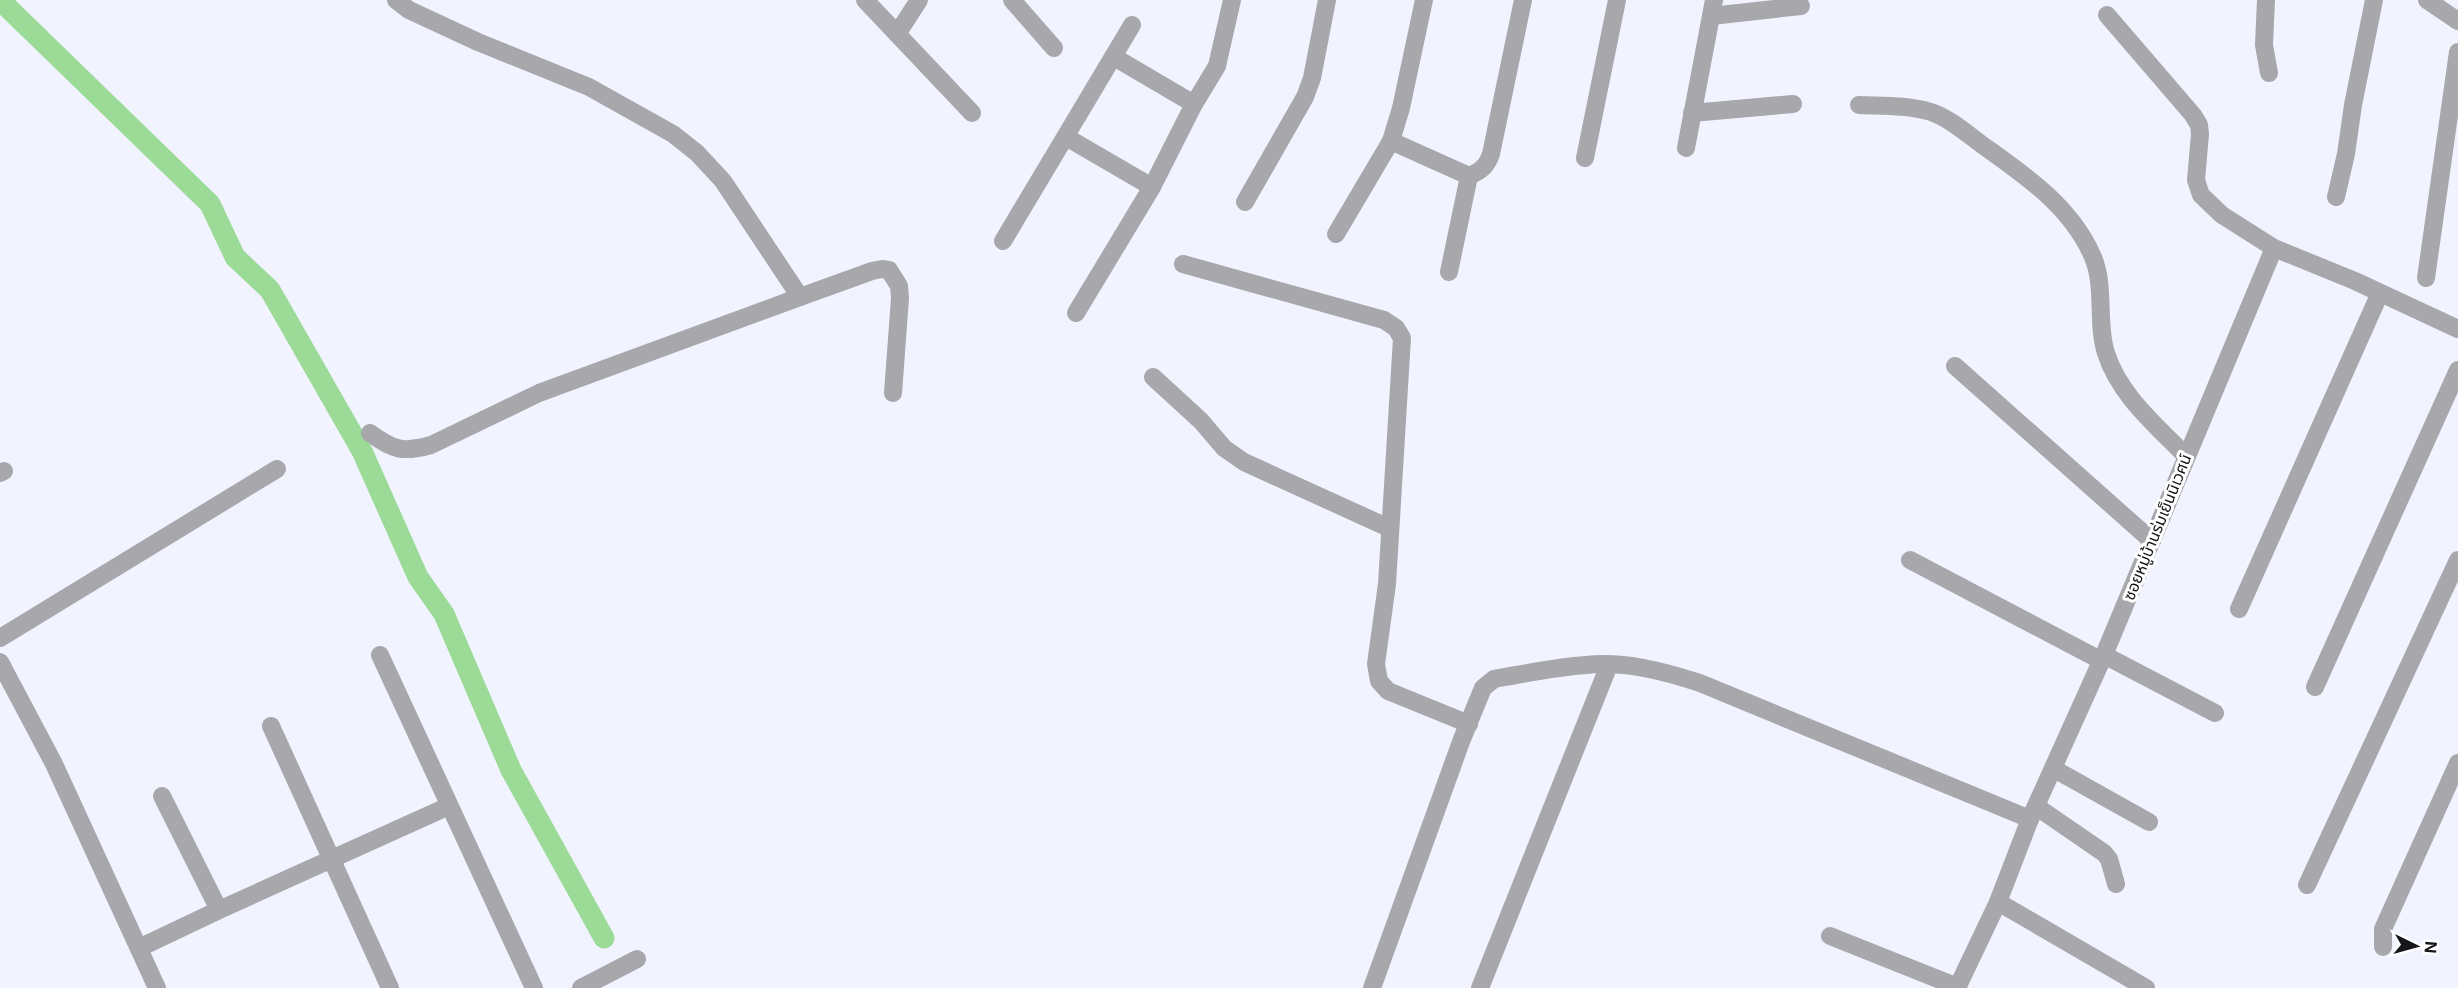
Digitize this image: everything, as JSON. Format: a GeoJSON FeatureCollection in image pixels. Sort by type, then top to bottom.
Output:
{"type":"FeatureCollection","features":[{"type":"Feature","properties":{"kind":"street"},"geometry":{"type":"LineString","coordinates":[[396,0],[409,10],[478,42],[589,87],[673,134],[697,153],[723,181],[801,297]]}},
{"type":"Feature","properties":{"kind":"street"},"geometry":{"type":"LineString","coordinates":[[865,0],[972,114]]}},
{"type":"Feature","properties":{"kind":"street"},"geometry":{"type":"LineString","coordinates":[[897,34],[919,0]]}},
{"type":"Feature","properties":{"kind":"street"},"geometry":{"type":"LineString","coordinates":[[1012,0],[1054,48]]}},
{"type":"Feature","properties":{"kind":"street"},"geometry":{"type":"LineString","coordinates":[[1076,313],[1152,187],[1194,104],[1217,66],[1232,0]]}},
{"type":"Feature","properties":{"kind":"street"},"geometry":{"type":"LineString","coordinates":[[1245,202],[1305,97],[1312,78],[1327,0]]}},
{"type":"Feature","properties":{"kind":"street"},"geometry":{"type":"LineString","coordinates":[[1336,234],[1391,141],[1401,108],[1424,0]]}},
{"type":"Feature","properties":{"kind":"street"},"geometry":{"type":"LineString","coordinates":[[1391,141],[1469,176],[1480,172],[1491,154],[1522,0]]}},
{"type":"Feature","properties":{"kind":"street"},"geometry":{"type":"LineString","coordinates":[[1584,158],[1617,0]]}},
{"type":"Feature","properties":{"kind":"street"},"geometry":{"type":"LineString","coordinates":[[2266,0],[2264,45],[2269,73]]}},
{"type":"Feature","properties":{"kind":"street"},"geometry":{"type":"LineString","coordinates":[[2336,196],[2374,0]]}},
{"type":"Feature","properties":{"kind":"street"},"geometry":{"type":"LineString","coordinates":[[2427,0],[2458,21]]}},
{"type":"Feature","properties":{"kind":"street"},"geometry":{"type":"LineString","coordinates":[[1686,148],[1713,8],[1802,6]]}},
{"type":"Feature","properties":{"kind":"street"},"geometry":{"type":"LineString","coordinates":[[2106,15],[2193,115],[2199,125],[2196,180],[2201,195],[2222,214],[2274,248],[2458,329]]}},
{"type":"Feature","properties":{"kind":"street"},"geometry":{"type":"LineString","coordinates":[[1003,241],[1132,25]]}},
{"type":"Feature","properties":{"kind":"street"},"geometry":{"type":"LineString","coordinates":[[2426,278],[2458,52]]}},
{"type":"Feature","properties":{"kind":"street"},"geometry":{"type":"LineString","coordinates":[[1114,57],[1194,104]]}},
{"type":"Feature","properties":{"kind":"street"},"geometry":{"type":"LineString","coordinates":[[1692,113],[1793,104]]}},
{"type":"Feature","properties":{"kind":"street"},"geometry":{"type":"LineString","coordinates":[[1859,105],[1932,112],[2015,168],[2046,194],[2076,225],[2093,256],[2099,283],[2106,353],[2118,380],[2139,408],[2186,456]]}},
{"type":"Feature","properties":{"kind":"street"},"geometry":{"type":"LineString","coordinates":[[1066,137],[1152,187]]}},
{"type":"Feature","properties":{"kind":"street"},"geometry":{"type":"LineString","coordinates":[[1449,272],[1469,176]]}},
{"type":"Feature","properties":{"kind":"street","name":"ซอยหมู่บ้านร่มเย็นนิเวศน์"},"geometry":{"type":"LineString","coordinates":[[1957,987],[1998,902],[2034,813],[2103,658],[2274,248]]}},
{"type":"Feature","properties":{"kind":"street"},"geometry":{"type":"LineString","coordinates":[[1183,264],[1384,320],[1396,328],[1402,338],[1403,351],[1389,528],[1388,584],[1376,664],[1379,681],[1388,691],[1468,724]]}},
{"type":"Feature","properties":{"kind":"street"},"geometry":{"type":"LineString","coordinates":[[370,433],[388,446],[402,450],[415,450],[431,445],[539,393],[882,269],[889,270],[899,286],[893,393]]}},
{"type":"Feature","properties":{"kind":"street"},"geometry":{"type":"LineString","coordinates":[[2239,609],[2380,293]]}},
{"type":"Feature","properties":{"kind":"street"},"geometry":{"type":"LineString","coordinates":[[1955,366],[2152,541]]}},
{"type":"Feature","properties":{"kind":"street"},"geometry":{"type":"LineString","coordinates":[[2315,687],[2458,370]]}},
{"type":"Feature","properties":{"kind":"street"},"geometry":{"type":"LineString","coordinates":[[1153,377],[1201,421],[1224,448],[1244,462],[1389,528]]}},
{"type":"Feature","properties":{"kind":"street"},"geometry":{"type":"LineString","coordinates":[[0,638],[277,469]]}},
{"type":"Feature","properties":{"kind":"street"},"geometry":{"type":"LineString","coordinates":[[1911,560],[2215,713]]}},
{"type":"Feature","properties":{"kind":"street"},"geometry":{"type":"LineString","coordinates":[[2307,885],[2458,560]]}},
{"type":"Feature","properties":{"kind":"street"},"geometry":{"type":"LineString","coordinates":[[380,655],[534,988]]}},
{"type":"Feature","properties":{"kind":"street"},"geometry":{"type":"LineString","coordinates":[[0,662],[54,764],[157,988]]}},
{"type":"Feature","properties":{"kind":"street"},"geometry":{"type":"LineString","coordinates":[[1372,988],[1483,688],[1494,679],[1586,664],[1639,666],[1671,673],[2034,813],[2104,853],[2109,859],[2116,884]]}},
{"type":"Feature","properties":{"kind":"street"},"geometry":{"type":"LineString","coordinates":[[1480,988],[1610,664]]}},
{"type":"Feature","properties":{"kind":"street"},"geometry":{"type":"LineString","coordinates":[[271,726],[390,988]]}},
{"type":"Feature","properties":{"kind":"street"},"geometry":{"type":"LineString","coordinates":[[2383,947],[2383,928],[2458,763]]}},
{"type":"Feature","properties":{"kind":"street"},"geometry":{"type":"LineString","coordinates":[[2054,769],[2149,822]]}},
{"type":"Feature","properties":{"kind":"street"},"geometry":{"type":"LineString","coordinates":[[162,796],[219,910]]}},
{"type":"Feature","properties":{"kind":"street"},"geometry":{"type":"LineString","coordinates":[[139,948],[449,806]]}},
{"type":"Feature","properties":{"kind":"street"},"geometry":{"type":"LineString","coordinates":[[1998,902],[2146,988]]}},
{"type":"Feature","properties":{"kind":"street"},"geometry":{"type":"LineString","coordinates":[[1830,936],[1957,987]]}},
{"type":"Feature","properties":{"kind":"street"},"geometry":{"type":"LineString","coordinates":[[582,988],[636,959]]}},
{"type":"Feature","properties":{"kind":"waterway"},"geometry":{"type":"LineString","coordinates":[[0,0],[210,204],[235,257],[270,290],[362,451],[418,577],[444,614],[511,770],[604,938]]}}]}
